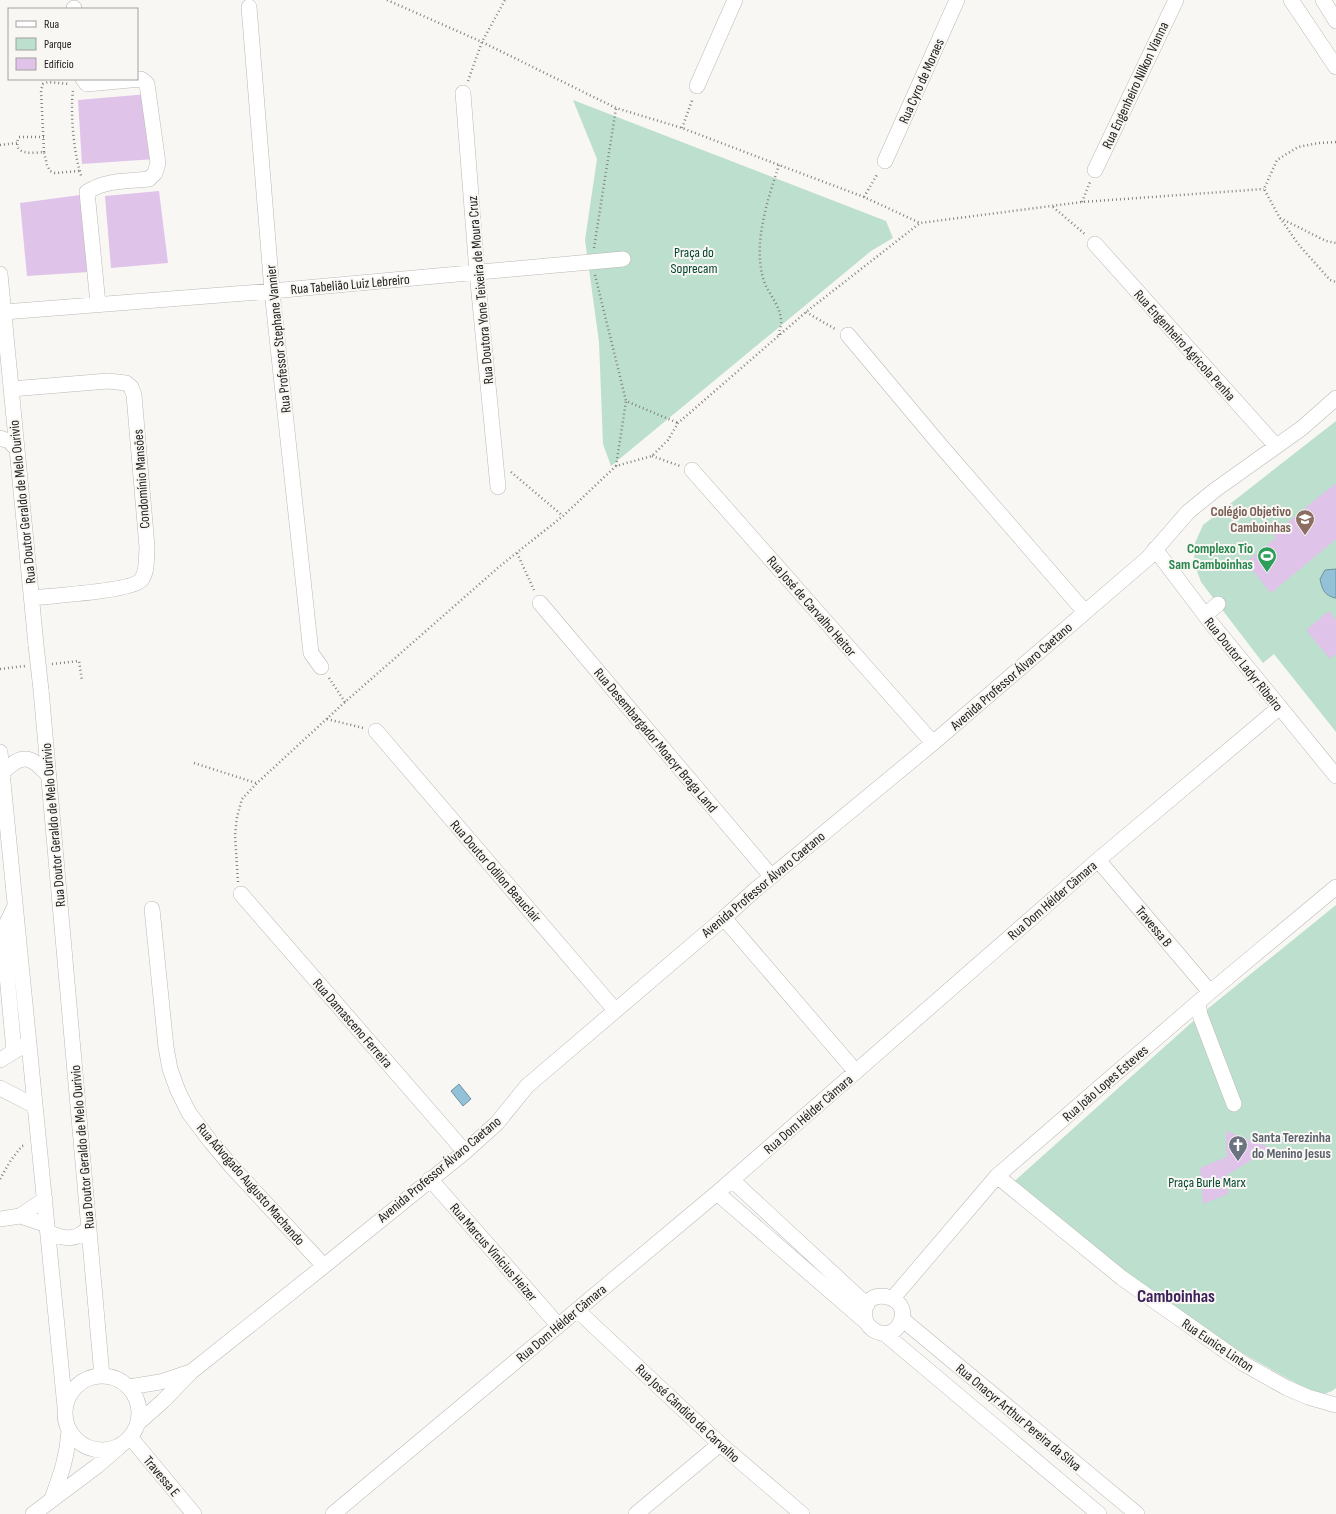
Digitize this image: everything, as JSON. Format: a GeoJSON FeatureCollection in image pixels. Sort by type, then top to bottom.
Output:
{"type":"FeatureCollection","features":[{"type":"Feature","properties":{"kind":"street"},"geometry":{"type":"LineString","coordinates":[[697,86],[735,0]]}},
{"type":"Feature","properties":{"kind":"street","name":"Rua Cyro de Moraes"},"geometry":{"type":"LineString","coordinates":[[886,161],[957,0]]}},
{"type":"Feature","properties":{"kind":"street","name":"Rua Engenheiro Nilkon Vianna"},"geometry":{"type":"LineString","coordinates":[[1095,170],[1176,0]]}},
{"type":"Feature","properties":{"kind":"street"},"geometry":{"type":"LineString","coordinates":[[1291,0],[1336,67]]}},
{"type":"Feature","properties":{"kind":"street"},"geometry":{"type":"LineString","coordinates":[[1323,0],[1336,21]]}},
{"type":"Feature","properties":{"kind":"street","name":"Rua Professor Stephane Vannier"},"geometry":{"type":"LineString","coordinates":[[249,7],[272,291],[311,653],[322,667]]}},
{"type":"Feature","properties":{"kind":"street"},"geometry":{"type":"LineString","coordinates":[[98,304],[87,192],[104,183],[149,179],[155,173],[158,163],[147,84],[141,79],[138,79]]}},
{"type":"Feature","properties":{"kind":"street"},"geometry":{"type":"LineString","coordinates":[[84,80],[87,84],[130,80]]}},
{"type":"Feature","properties":{"kind":"street","name":"Rua Doutora Yone Teixeira de Moura Cruz"},"geometry":{"type":"LineString","coordinates":[[463,93],[477,272],[498,487]]}},
{"type":"Feature","properties":{"kind":"street","name":"Rua Engenheiro Agricola Penha"},"geometry":{"type":"LineString","coordinates":[[1095,244],[1276,446]]}},
{"type":"Feature","properties":{"kind":"street","name":"Rua Tabelião Luiz Lebreiro"},"geometry":{"type":"LineString","coordinates":[[4,312],[272,291],[623,259]]}},
{"type":"Feature","properties":{"kind":"street","name":"Rua Doutor Geraldo de Melo Ourivio"},"geometry":{"type":"LineString","coordinates":[[0,274],[41,690],[102,1376]]}},
{"type":"Feature","properties":{"kind":"street"},"geometry":{"type":"LineString","coordinates":[[848,336],[1085,612]]}},
{"type":"Feature","properties":{"kind":"street","name":"Condomínio Mansões"},"geometry":{"type":"LineString","coordinates":[[11,389],[108,380],[126,383],[131,387],[134,394],[136,411],[147,547],[146,564],[142,579],[135,584],[118,588],[31,598]]}},
{"type":"Feature","properties":{"kind":"street","name":"Avenida Professor Álvaro Caetano"},"geometry":{"type":"LineString","coordinates":[[137,1424],[164,1401],[191,1372],[465,1152],[497,1123],[527,1086],[771,876],[933,743],[1148,558],[1188,512],[1215,490],[1302,428],[1336,398]]}},
{"type":"Feature","properties":{"kind":"street"},"geometry":{"type":"LineString","coordinates":[[0,416],[13,407]]}},
{"type":"Feature","properties":{"kind":"street"},"geometry":{"type":"LineString","coordinates":[[0,438],[9,441],[17,449]]}},
{"type":"Feature","properties":{"kind":"street","name":"Rua José de Carvalho Heitor"},"geometry":{"type":"LineString","coordinates":[[692,470],[933,743]]}},
{"type":"Feature","properties":{"kind":"street","name":"Rua Doutor Ladyr Ribeiro"},"geometry":{"type":"LineString","coordinates":[[1155,549],[1205,615],[1336,776]]}},
{"type":"Feature","properties":{"kind":"street","name":"Rua Desembargador Moacyr Braga Land"},"geometry":{"type":"LineString","coordinates":[[540,603],[771,876]]}},
{"type":"Feature","properties":{"kind":"street"},"geometry":{"type":"LineString","coordinates":[[1205,615],[1218,604]]}},
{"type":"Feature","properties":{"kind":"street","name":"Rua Dom Hélder Câmara"},"geometry":{"type":"LineString","coordinates":[[333,1514],[717,1193],[1098,860],[1280,708]]}},
{"type":"Feature","properties":{"kind":"street","name":"Rua Doutor Odilon Beauclair"},"geometry":{"type":"LineString","coordinates":[[376,731],[615,1010]]}},
{"type":"Feature","properties":{"kind":"street"},"geometry":{"type":"LineString","coordinates":[[0,752],[5,839],[15,906],[65,1406],[65,1419],[69,1431],[76,1440],[95,1450],[106,1450],[117,1447],[128,1439]]}},
{"type":"Feature","properties":{"kind":"street"},"geometry":{"type":"LineString","coordinates":[[2,775],[17,760],[24,759],[32,760],[38,764],[48,775]]}},
{"type":"Feature","properties":{"kind":"street","name":"Travessa B"},"geometry":{"type":"LineString","coordinates":[[1098,860],[1210,992]]}},
{"type":"Feature","properties":{"kind":"street","name":"Rua João Lopes Esteves"},"geometry":{"type":"LineString","coordinates":[[893,1298],[997,1176],[1210,992],[1336,887]]}},
{"type":"Feature","properties":{"kind":"street","name":"Rua Damasceno Ferreira"},"geometry":{"type":"LineString","coordinates":[[241,894],[465,1152]]}},
{"type":"Feature","properties":{"kind":"street"},"geometry":{"type":"LineString","coordinates":[[14,1051],[3,931],[15,906]]}},
{"type":"Feature","properties":{"kind":"street","name":"Rua Advogado Augusto Machando"},"geometry":{"type":"LineString","coordinates":[[152,909],[166,1047],[170,1069],[178,1092],[189,1113],[211,1142],[324,1266]]}},
{"type":"Feature","properties":{"kind":"street"},"geometry":{"type":"LineString","coordinates":[[724,918],[856,1072]]}},
{"type":"Feature","properties":{"kind":"street"},"geometry":{"type":"LineString","coordinates":[[1198,1003],[1200,1015],[1234,1104]]}},
{"type":"Feature","properties":{"kind":"street"},"geometry":{"type":"LineString","coordinates":[[0,1060],[29,1043]]}},
{"type":"Feature","properties":{"kind":"street"},"geometry":{"type":"LineString","coordinates":[[0,1088],[35,1106]]}},
{"type":"Feature","properties":{"kind":"street","name":"Rua Eunice Linton"},"geometry":{"type":"LineString","coordinates":[[997,1176],[1122,1278],[1244,1364],[1287,1388],[1308,1397],[1336,1405]]}},
{"type":"Feature","properties":{"kind":"street","name":"Rua Marcus Vinícius Heizer"},"geometry":{"type":"LineString","coordinates":[[430,1179],[558,1325]]}},
{"type":"Feature","properties":{"kind":"street"},"geometry":{"type":"LineString","coordinates":[[732,1180],[867,1305]]}},
{"type":"Feature","properties":{"kind":"street"},"geometry":{"type":"LineString","coordinates":[[717,1193],[866,1322],[874,1331],[885,1334],[896,1329],[902,1319],[901,1307],[893,1298],[881,1296],[870,1300],[865,1311],[866,1322]]}},
{"type":"Feature","properties":{"kind":"street"},"geometry":{"type":"LineString","coordinates":[[0,1219],[20,1216],[44,1199]]}},
{"type":"Feature","properties":{"kind":"street"},"geometry":{"type":"LineString","coordinates":[[20,1216],[47,1228],[58,1236],[70,1238],[77,1237],[85,1232],[89,1227]]}},
{"type":"Feature","properties":{"kind":"street","name":"Rua José Cândido de Carvalho"},"geometry":{"type":"LineString","coordinates":[[577,1310],[720,1444],[802,1514]]}},
{"type":"Feature","properties":{"kind":"street","name":"Rua Onacyr Arthur Pereira da Silva"},"geometry":{"type":"LineString","coordinates":[[902,1319],[1137,1514]]}},
{"type":"Feature","properties":{"kind":"street","name":"Rua Onacyr Arthur Pereira da Silva"},"geometry":{"type":"LineString","coordinates":[[885,1334],[1099,1514]]}},
{"type":"Feature","properties":{"kind":"street","name":"Avenida Professor Álvaro Caetano"},"geometry":{"type":"LineString","coordinates":[[129,1387],[160,1382],[191,1372]]}},
{"type":"Feature","properties":{"kind":"street"},"geometry":{"type":"LineString","coordinates":[[33,1514],[97,1466],[128,1439],[137,1424],[139,1411],[136,1398],[129,1387],[117,1378],[102,1376],[92,1377],[82,1381],[68,1396],[65,1406]]}},
{"type":"Feature","properties":{"kind":"street"},"geometry":{"type":"LineString","coordinates":[[52,1499],[64,1469],[68,1451],[69,1431]]}},
{"type":"Feature","properties":{"kind":"street","name":"Travessa E"},"geometry":{"type":"LineString","coordinates":[[128,1439],[194,1514]]}},
{"type":"Feature","properties":{"kind":"street"},"geometry":{"type":"LineString","coordinates":[[636,1514],[720,1444]]}},
{"type":"Feature","properties":{"kind":"path"},"geometry":{"type":"LineString","coordinates":[[387,0],[482,42],[616,108],[682,128],[779,164],[864,197],[920,223]]}},
{"type":"Feature","properties":{"kind":"path"},"geometry":{"type":"LineString","coordinates":[[463,93],[482,42],[505,0]]}},
{"type":"Feature","properties":{"kind":"path"},"geometry":{"type":"LineString","coordinates":[[79,171],[55,173],[50,171],[47,165],[44,152],[41,90],[43,84],[48,82],[74,84],[72,103],[77,162],[87,192]]}},
{"type":"Feature","properties":{"kind":"path"},"geometry":{"type":"LineString","coordinates":[[682,128],[697,86]]}},
{"type":"Feature","properties":{"kind":"path"},"geometry":{"type":"LineString","coordinates":[[616,108],[591,262],[626,401],[616,466]]}},
{"type":"Feature","properties":{"kind":"path"},"geometry":{"type":"LineString","coordinates":[[44,137],[19,137],[17,143],[18,148],[23,152],[44,152]]}},
{"type":"Feature","properties":{"kind":"path"},"geometry":{"type":"LineString","coordinates":[[1264,189],[1277,160],[1298,147],[1319,143],[1336,142]]}},
{"type":"Feature","properties":{"kind":"path"},"geometry":{"type":"LineString","coordinates":[[0,144],[17,143]]}},
{"type":"Feature","properties":{"kind":"path"},"geometry":{"type":"LineString","coordinates":[[864,197],[886,161]]}},
{"type":"Feature","properties":{"kind":"path"},"geometry":{"type":"LineString","coordinates":[[778,336],[781,320],[776,303],[763,280],[760,260],[762,228],[767,201],[779,164]]}},
{"type":"Feature","properties":{"kind":"path"},"geometry":{"type":"LineString","coordinates":[[1082,202],[1095,170]]}},
{"type":"Feature","properties":{"kind":"path"},"geometry":{"type":"LineString","coordinates":[[241,894],[236,877],[235,835],[237,817],[242,799],[257,783],[345,702],[517,553],[563,516],[616,466],[652,456],[668,440],[678,423],[778,336],[806,312],[920,223],[1082,202],[1264,189]]}},
{"type":"Feature","properties":{"kind":"path"},"geometry":{"type":"LineString","coordinates":[[1264,189],[1280,218],[1299,245],[1330,280],[1336,282]]}},
{"type":"Feature","properties":{"kind":"path"},"geometry":{"type":"LineString","coordinates":[[1053,206],[1095,244]]}},
{"type":"Feature","properties":{"kind":"path"},"geometry":{"type":"LineString","coordinates":[[1280,218],[1326,241],[1336,243]]}},
{"type":"Feature","properties":{"kind":"path"},"geometry":{"type":"LineString","coordinates":[[806,312],[848,336]]}},
{"type":"Feature","properties":{"kind":"path"},"geometry":{"type":"LineString","coordinates":[[626,401],[678,423]]}},
{"type":"Feature","properties":{"kind":"path"},"geometry":{"type":"LineString","coordinates":[[652,456],[692,470]]}},
{"type":"Feature","properties":{"kind":"path"},"geometry":{"type":"LineString","coordinates":[[496,459],[563,516]]}},
{"type":"Feature","properties":{"kind":"path"},"geometry":{"type":"LineString","coordinates":[[517,553],[540,603]]}},
{"type":"Feature","properties":{"kind":"path"},"geometry":{"type":"LineString","coordinates":[[322,667],[345,702]]}},
{"type":"Feature","properties":{"kind":"path"},"geometry":{"type":"LineString","coordinates":[[326,719],[376,731]]}},
{"type":"Feature","properties":{"kind":"path"},"geometry":{"type":"LineString","coordinates":[[194,763],[257,783]]}},
{"type":"Feature","properties":{"kind":"path"},"geometry":{"type":"LineString","coordinates":[[0,1179],[10,1160],[22,1146],[39,1144]]}},
{"type":"Feature","properties":{"kind":"green space","name":"Praça do Soprecam"},"geometry":{"type":"Polygon","coordinates":[[[573,100],[886,221],[893,238],[871,251],[611,466],[603,444],[599,342],[585,240],[597,159],[573,100]]]}},
{"type":"Feature","properties":{"kind":"green space","name":"Complexo Tio Sam Camboinhas"},"geometry":{"type":"Polygon","coordinates":[[[1336,421],[1336,732],[1274,654],[1263,663],[1201,582],[1194,563],[1195,543],[1203,525],[1336,421]]]}},
{"type":"Feature","properties":{"kind":"green space","name":"Praça Burle Marx"},"geometry":{"type":"Polygon","coordinates":[[[1336,905],[1336,1388],[1319,1396],[1147,1300],[1008,1187],[1200,1015],[1336,905]]]}},
{"type":"Feature","properties":{"kind":"water"},"geometry":{"type":"Polygon","coordinates":[[[1336,569],[1335,598],[1328,595],[1324,591],[1320,579],[1325,570],[1336,569]]]}},
{"type":"Feature","properties":{"kind":"water"},"geometry":{"type":"Polygon","coordinates":[[[459,1084],[471,1099],[463,1106],[451,1091],[459,1084]]]}},
{"type":"Feature","properties":{"kind":"building"},"geometry":{"type":"Polygon","coordinates":[[[148,94],[155,159],[82,164],[78,100],[148,94]]]}},
{"type":"Feature","properties":{"kind":"building"},"geometry":{"type":"Polygon","coordinates":[[[159,191],[168,263],[111,268],[105,196],[159,191]]]}},
{"type":"Feature","properties":{"kind":"building"},"geometry":{"type":"Polygon","coordinates":[[[80,195],[89,272],[27,276],[20,203],[80,195]]]}},
{"type":"Feature","properties":{"kind":"building","name":"Colégio Objetivo Camboinhas"},"geometry":{"type":"Polygon","coordinates":[[[1336,483],[1336,539],[1271,593],[1246,562],[1276,538],[1273,534],[1336,483]]]}},
{"type":"Feature","properties":{"kind":"building"},"geometry":{"type":"Polygon","coordinates":[[[1329,611],[1336,620],[1336,654],[1330,659],[1306,630],[1329,611]]]}},
{"type":"Feature","properties":{"kind":"building","name":"Santa Terezinha do Menino Jesus"},"geometry":{"type":"Polygon","coordinates":[[[1226,1131],[1271,1148],[1227,1175],[1226,1131]]]}},
{"type":"Feature","properties":{"kind":"building"},"geometry":{"type":"Polygon","coordinates":[[[1226,1157],[1228,1194],[1203,1204],[1200,1168],[1226,1157]]]}},
{"type":"Feature","properties":{"kind":"place","name":"Colégio Objetivo Camboinhas"},"geometry":{"type":"Point","coordinates":[1305,536]}},
{"type":"Feature","properties":{"kind":"place","name":"Complexo Tio Sam Camboinhas"},"geometry":{"type":"Point","coordinates":[1267,573]}},
{"type":"Feature","properties":{"kind":"place","name":"Santa Terezinha do Menino Jesus"},"geometry":{"type":"Point","coordinates":[1238,1162]}},
{"type":"Feature","properties":{"kind":"district","name":"Camboinhas"},"geometry":{"type":"Point","coordinates":[1176,1296]}}]}
